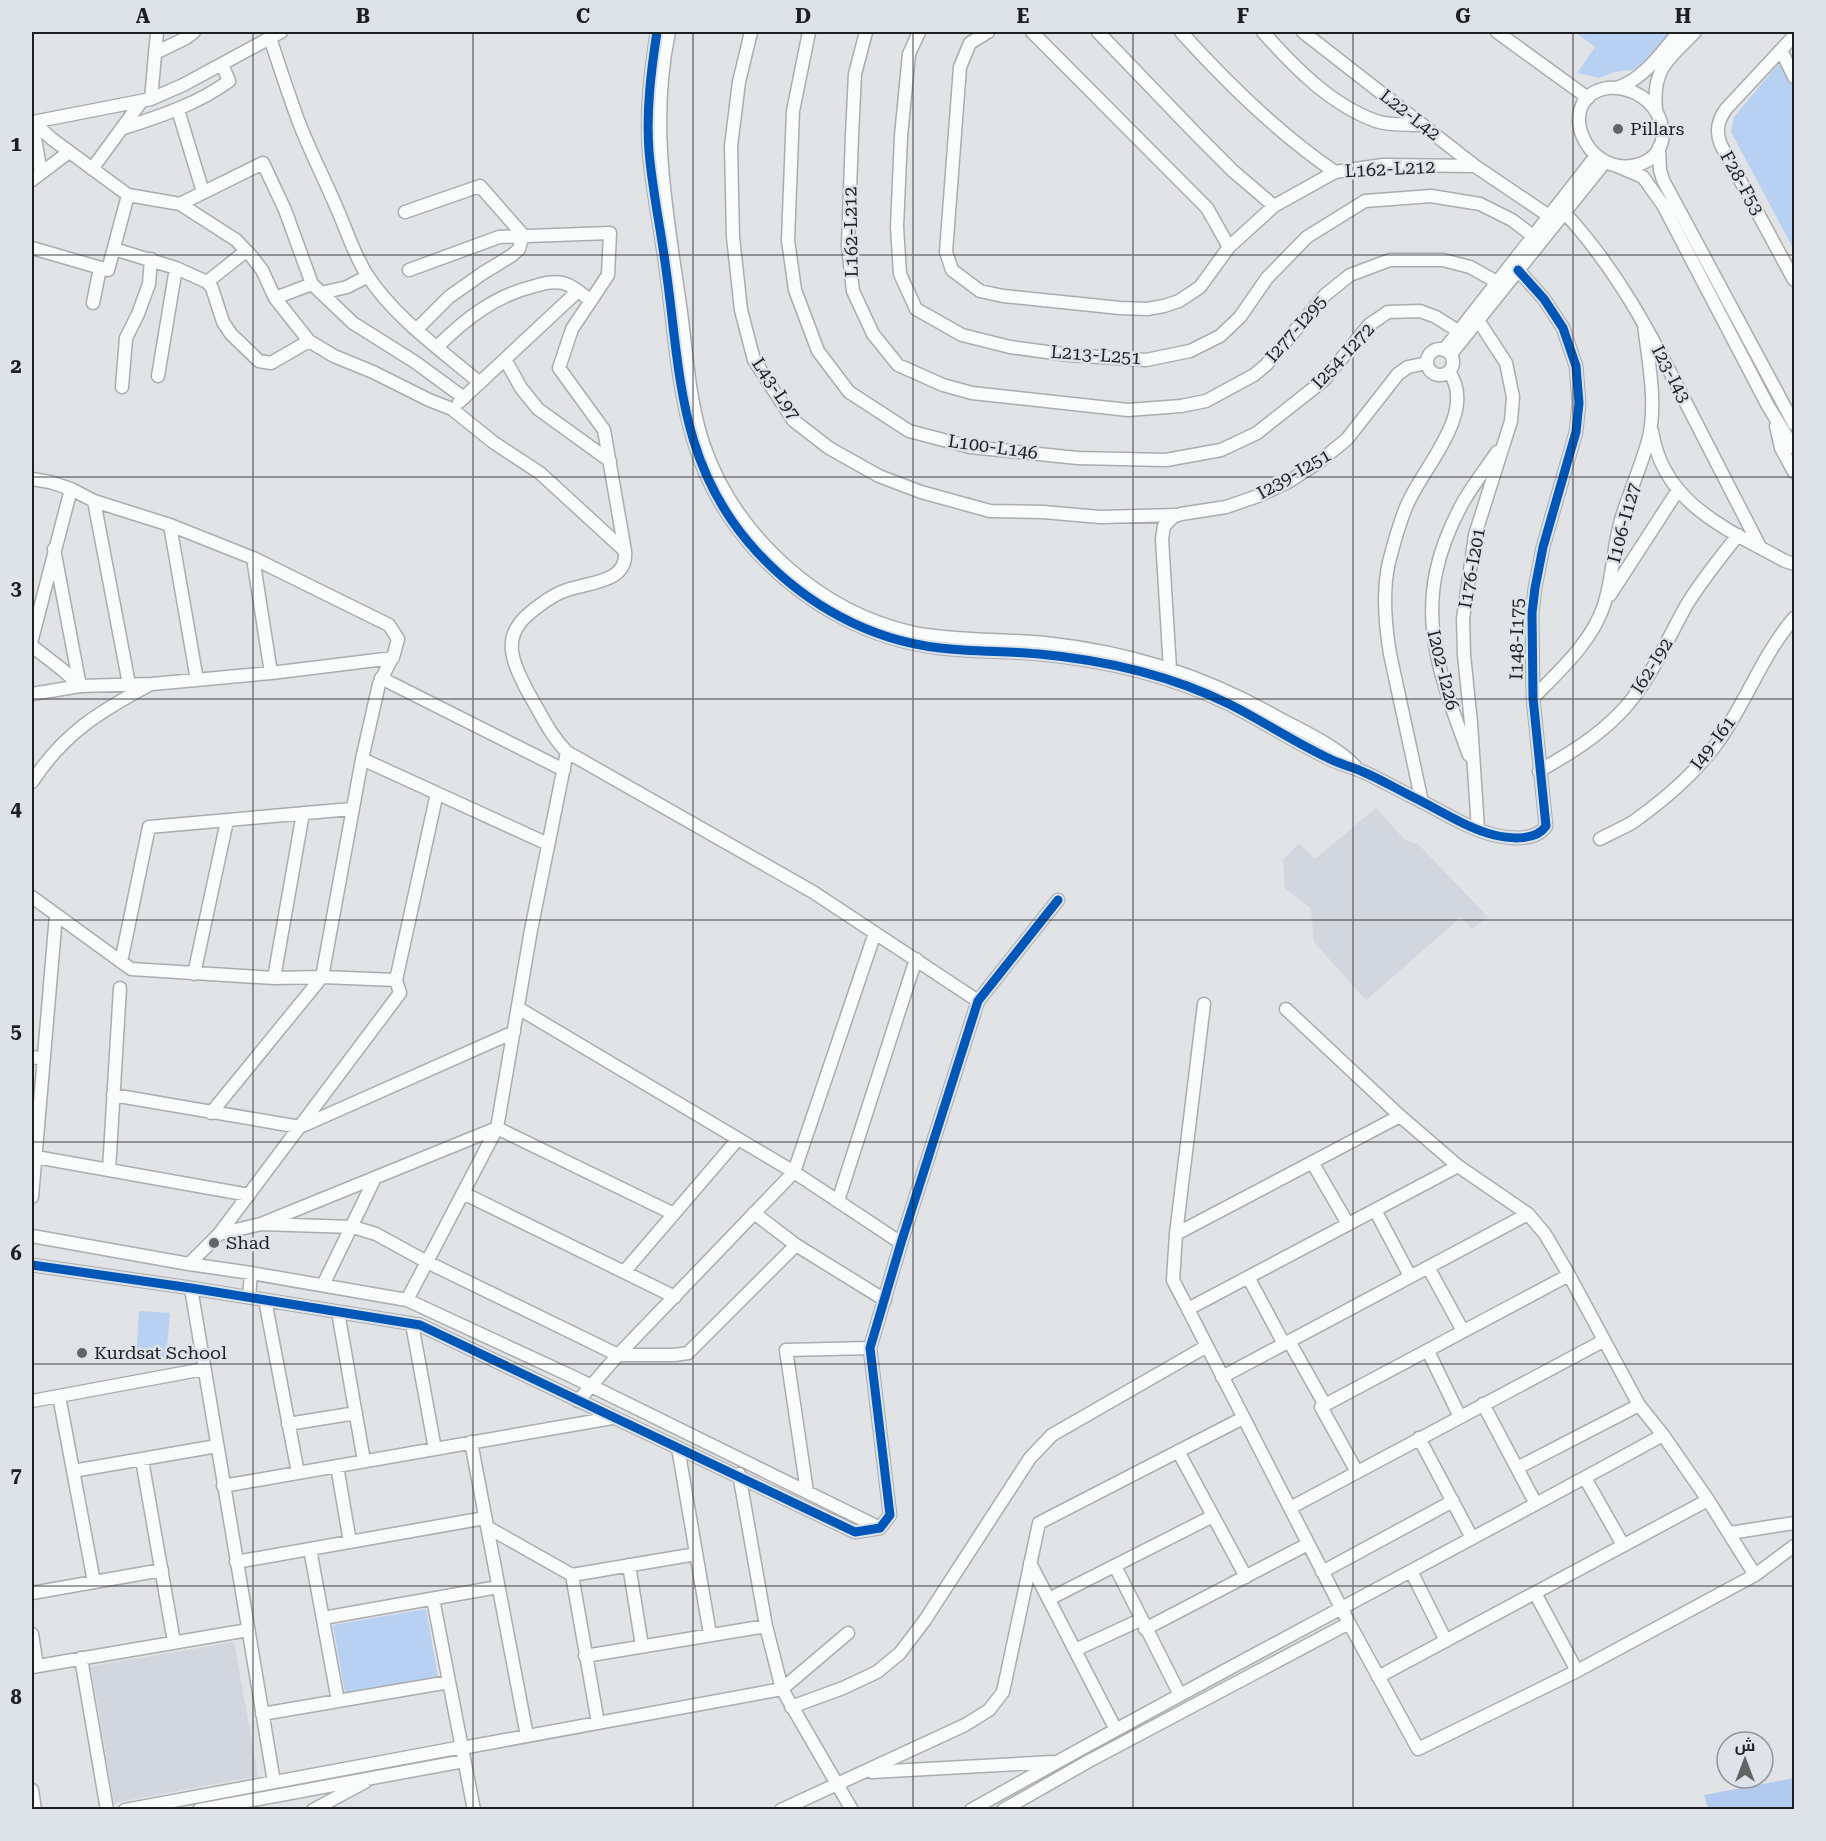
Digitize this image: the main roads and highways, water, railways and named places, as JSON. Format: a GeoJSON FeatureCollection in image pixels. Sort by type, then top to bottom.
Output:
{"type":"FeatureCollection","features":[{"type":"Feature","properties":{"kind":"place","name":"Pillars"},"geometry":{"type":"Point","coordinates":[1618,129]}},
{"type":"Feature","properties":{"kind":"place","name":"Shad"},"geometry":{"type":"Point","coordinates":[214,1243]}},
{"type":"Feature","properties":{"kind":"place","name":"Kurdsat School"},"geometry":{"type":"Point","coordinates":[82,1353]}}]}
